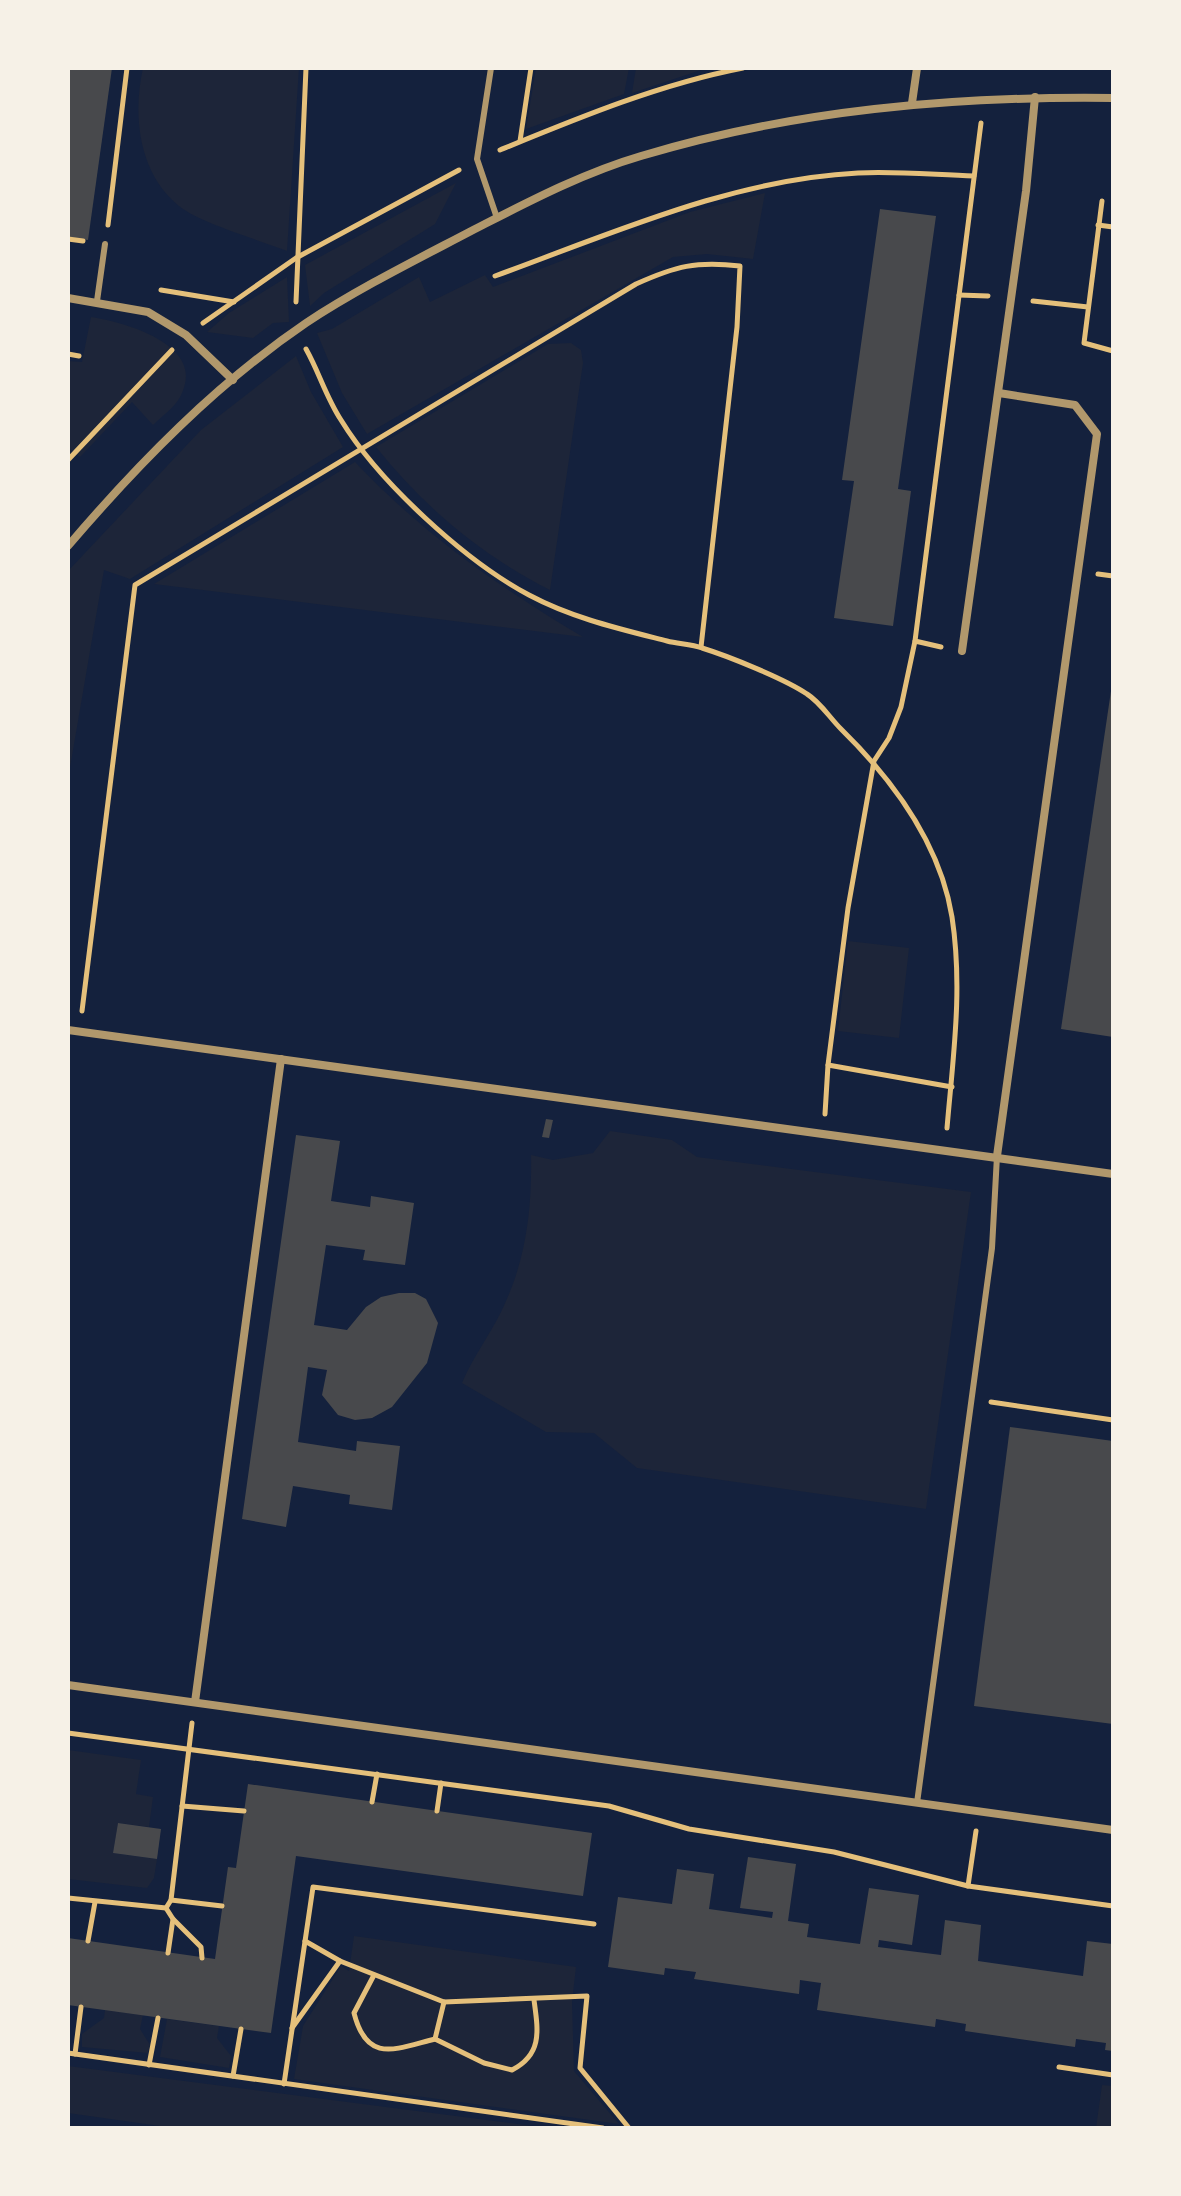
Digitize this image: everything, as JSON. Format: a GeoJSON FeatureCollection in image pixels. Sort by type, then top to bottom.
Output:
{"type":"FeatureCollection","features":[{"type":"Feature","properties":{"kind":"street"},"geometry":{"type":"LineString","coordinates":[[912,103],[917,68]]}},
{"type":"Feature","properties":{"kind":"street"},"geometry":{"type":"LineString","coordinates":[[962,651],[999,393],[1035,97]]}},
{"type":"Feature","properties":{"kind":"street"},"geometry":{"type":"LineString","coordinates":[[68,546],[114,492],[233,380],[296,330],[422,256],[561,187],[652,153],[740,131],[912,103],[1035,97],[1113,98]]}},
{"type":"Feature","properties":{"kind":"street"},"geometry":{"type":"LineString","coordinates":[[68,298],[148,312],[186,335],[233,380]]}},
{"type":"Feature","properties":{"kind":"street"},"geometry":{"type":"LineString","coordinates":[[997,1156],[1097,434],[1075,405],[999,393]]}},
{"type":"Feature","properties":{"kind":"street"},"geometry":{"type":"LineString","coordinates":[[68,1030],[1113,1174]]}},
{"type":"Feature","properties":{"kind":"street"},"geometry":{"type":"LineString","coordinates":[[195,1702],[281,1059]]}},
{"type":"Feature","properties":{"kind":"street"},"geometry":{"type":"LineString","coordinates":[[68,1685],[1113,1830]]}},
{"type":"Feature","properties":{"kind":"lane"},"geometry":{"type":"LineString","coordinates":[[491,68],[477,159],[497,218]]}},
{"type":"Feature","properties":{"kind":"lane"},"geometry":{"type":"LineString","coordinates":[[97,301],[105,244]]}},
{"type":"Feature","properties":{"kind":"lane"},"geometry":{"type":"LineString","coordinates":[[917,1803],[992,1248],[997,1156]]}},
{"type":"Feature","properties":{"kind":"path"},"geometry":{"type":"LineString","coordinates":[[68,239],[105,244],[127,68]]}},
{"type":"Feature","properties":{"kind":"path"},"geometry":{"type":"LineString","coordinates":[[306,68],[296,258],[296,330],[332,406],[361,449],[418,510],[527,594],[590,620],[701,647],[809,695],[874,761],[893,792],[917,818],[952,914],[958,975],[945,1149]]}},
{"type":"Feature","properties":{"kind":"path"},"geometry":{"type":"LineString","coordinates":[[520,141],[531,68]]}},
{"type":"Feature","properties":{"kind":"path"},"geometry":{"type":"LineString","coordinates":[[68,460],[186,335],[296,258],[477,159],[622,104],[712,74],[743,68]]}},
{"type":"Feature","properties":{"kind":"path"},"geometry":{"type":"LineString","coordinates":[[824,1134],[828,1065],[848,908],[874,761],[889,738],[901,707],[915,641],[984,99]]}},
{"type":"Feature","properties":{"kind":"path"},"geometry":{"type":"LineString","coordinates":[[495,276],[674,211],[762,187],[857,173],[974,176]]}},
{"type":"Feature","properties":{"kind":"path"},"geometry":{"type":"LineString","coordinates":[[1102,201],[1084,343],[1113,351]]}},
{"type":"Feature","properties":{"kind":"path"},"geometry":{"type":"LineString","coordinates":[[1098,225],[1113,227]]}},
{"type":"Feature","properties":{"kind":"path"},"geometry":{"type":"LineString","coordinates":[[80,1032],[135,585],[636,284],[672,267],[706,262],[740,266],[737,327],[701,647]]}},
{"type":"Feature","properties":{"kind":"path"},"geometry":{"type":"LineString","coordinates":[[68,354],[79,356]]}},
{"type":"Feature","properties":{"kind":"path"},"geometry":{"type":"LineString","coordinates":[[915,641],[962,651]]}},
{"type":"Feature","properties":{"kind":"path"},"geometry":{"type":"LineString","coordinates":[[828,1065],[952,1087]]}},
{"type":"Feature","properties":{"kind":"path"},"geometry":{"type":"LineString","coordinates":[[972,1399],[1113,1420]]}},
{"type":"Feature","properties":{"kind":"path"},"geometry":{"type":"LineString","coordinates":[[166,1908],[171,1900],[195,1702]]}},
{"type":"Feature","properties":{"kind":"path"},"geometry":{"type":"LineString","coordinates":[[68,1733],[609,1806],[689,1829],[834,1852],[968,1886],[1113,1906]]}},
{"type":"Feature","properties":{"kind":"path"},"geometry":{"type":"LineString","coordinates":[[372,1802],[377,1774]]}},
{"type":"Feature","properties":{"kind":"path"},"geometry":{"type":"LineString","coordinates":[[437,1811],[441,1783]]}},
{"type":"Feature","properties":{"kind":"path"},"geometry":{"type":"LineString","coordinates":[[182,1806],[244,1811]]}},
{"type":"Feature","properties":{"kind":"path"},"geometry":{"type":"LineString","coordinates":[[968,1886],[978,1812]]}},
{"type":"Feature","properties":{"kind":"path"},"geometry":{"type":"LineString","coordinates":[[284,2084],[313,1887],[594,1924]]}},
{"type":"Feature","properties":{"kind":"path"},"geometry":{"type":"LineString","coordinates":[[68,1898],[166,1908]]}},
{"type":"Feature","properties":{"kind":"path"},"geometry":{"type":"LineString","coordinates":[[171,1900],[222,1906]]}},
{"type":"Feature","properties":{"kind":"path"},"geometry":{"type":"LineString","coordinates":[[88,1941],[95,1902]]}},
{"type":"Feature","properties":{"kind":"path"},"geometry":{"type":"LineString","coordinates":[[166,1908],[201,1947],[202,1958]]}},
{"type":"Feature","properties":{"kind":"path"},"geometry":{"type":"LineString","coordinates":[[168,1953],[173,1919]]}},
{"type":"Feature","properties":{"kind":"path"},"geometry":{"type":"LineString","coordinates":[[305,1941],[340,1961],[444,2002],[587,1996],[580,2068],[629,2128]]}},
{"type":"Feature","properties":{"kind":"path"},"geometry":{"type":"LineString","coordinates":[[292,2028],[340,1961]]}},
{"type":"Feature","properties":{"kind":"path"},"geometry":{"type":"LineString","coordinates":[[374,1975],[354,2013],[360,2036],[372,2046],[389,2050],[435,2039],[484,2063],[512,2070],[527,2062],[536,2048],[539,2032],[534,2000]]}},
{"type":"Feature","properties":{"kind":"path"},"geometry":{"type":"LineString","coordinates":[[435,2039],[444,2002]]}},
{"type":"Feature","properties":{"kind":"path"},"geometry":{"type":"LineString","coordinates":[[81,2007],[71,2054],[603,2128]]}},
{"type":"Feature","properties":{"kind":"path"},"geometry":{"type":"LineString","coordinates":[[149,2065],[158,2018]]}},
{"type":"Feature","properties":{"kind":"path"},"geometry":{"type":"LineString","coordinates":[[233,2076],[241,2029]]}},
{"type":"Feature","properties":{"kind":"path"},"geometry":{"type":"LineString","coordinates":[[1059,2067],[1113,2075]]}},
{"type":"Feature","properties":{"kind":"shaded area"},"geometry":{"type":"Polygon","coordinates":[[[143,68],[299,68],[287,251],[205,221],[168,196],[148,163],[142,145],[138,106],[143,68]]]}},
{"type":"Feature","properties":{"kind":"shaded area"},"geometry":{"type":"Polygon","coordinates":[[[536,68],[629,68],[624,94],[526,129],[536,68]]]}},
{"type":"Feature","properties":{"kind":"shaded area"},"geometry":{"type":"Polygon","coordinates":[[[636,68],[707,68],[632,93],[636,68]]]}},
{"type":"Feature","properties":{"kind":"shaded area"},"geometry":{"type":"Polygon","coordinates":[[[456,183],[435,224],[324,293],[310,306],[305,265],[456,183]]]}},
{"type":"Feature","properties":{"kind":"shaded area"},"geometry":{"type":"Polygon","coordinates":[[[765,193],[753,259],[707,254],[673,257],[367,434],[342,393],[317,333],[332,329],[419,277],[430,302],[485,275],[493,287],[690,212],[765,193]]]}},
{"type":"Feature","properties":{"kind":"shaded area"},"geometry":{"type":"Polygon","coordinates":[[[287,277],[289,322],[273,323],[253,338],[207,332],[229,313],[287,277]]]}},
{"type":"Feature","properties":{"kind":"shaded area"},"geometry":{"type":"Polygon","coordinates":[[[91,317],[123,324],[158,339],[172,349],[182,362],[186,376],[180,398],[153,425],[132,402],[80,457],[68,448],[68,361],[82,362],[91,317]]]}},
{"type":"Feature","properties":{"kind":"shaded area"},"geometry":{"type":"Polygon","coordinates":[[[571,343],[581,350],[583,363],[550,590],[500,561],[455,528],[414,490],[376,447],[548,344],[571,343]]]}},
{"type":"Feature","properties":{"kind":"shaded area"},"geometry":{"type":"Polygon","coordinates":[[[296,356],[311,392],[343,447],[130,579],[104,570],[68,779],[68,571],[201,430],[296,356]]]}},
{"type":"Feature","properties":{"kind":"shaded area"},"geometry":{"type":"Polygon","coordinates":[[[355,462],[408,513],[463,558],[583,637],[154,584],[355,462]]]}},
{"type":"Feature","properties":{"kind":"shaded area"},"geometry":{"type":"Polygon","coordinates":[[[848,941],[909,948],[899,1038],[838,1031],[848,941]]]}},
{"type":"Feature","properties":{"kind":"shaded area"},"geometry":{"type":"Polygon","coordinates":[[[610,1131],[672,1140],[697,1157],[971,1192],[926,1509],[637,1468],[594,1433],[546,1432],[462,1383],[501,1312],[519,1265],[529,1211],[531,1155],[553,1160],[593,1153],[610,1131]]]}},
{"type":"Feature","properties":{"kind":"shaded area"},"geometry":{"type":"Polygon","coordinates":[[[68,1750],[141,1760],[136,1794],[153,1797],[149,1827],[118,1823],[113,1853],[157,1859],[154,1878],[147,1888],[68,1879],[68,1750]]]}},
{"type":"Feature","properties":{"kind":"shaded area"},"geometry":{"type":"Polygon","coordinates":[[[354,1936],[576,1967],[572,2002],[574,2071],[619,2124],[294,2079],[303,2026],[341,1966],[349,1971],[354,1936]]]}},
{"type":"Feature","properties":{"kind":"shaded area"},"geometry":{"type":"Polygon","coordinates":[[[105,2010],[143,2015],[140,2029],[150,2045],[148,2053],[82,2047],[82,2034],[104,2018],[105,2010]]]}},
{"type":"Feature","properties":{"kind":"shaded area"},"geometry":{"type":"Polygon","coordinates":[[[167,2019],[219,2026],[217,2038],[231,2056],[229,2068],[160,2057],[167,2019]]]}},
{"type":"Feature","properties":{"kind":"shaded area"},"geometry":{"type":"Polygon","coordinates":[[[68,2066],[548,2128],[174,2128],[68,2113],[68,2066]]]}},
{"type":"Feature","properties":{"kind":"shaded area"},"geometry":{"type":"Polygon","coordinates":[[[1102,2085],[1113,2086],[1113,2128],[1096,2128],[1102,2085]]]}},
{"type":"Feature","properties":{"kind":"building"},"geometry":{"type":"Polygon","coordinates":[[[68,68],[112,68],[88,240],[68,237],[68,68]]]}},
{"type":"Feature","properties":{"kind":"building"},"geometry":{"type":"Polygon","coordinates":[[[880,209],[936,216],[898,489],[911,491],[893,626],[834,618],[854,481],[842,480],[880,209]]]}},
{"type":"Feature","properties":{"kind":"building"},"geometry":{"type":"Polygon","coordinates":[[[1113,691],[1113,1037],[1061,1029],[1113,691]]]}},
{"type":"Feature","properties":{"kind":"building"},"geometry":{"type":"Polygon","coordinates":[[[546,1119],[553,1120],[549,1138],[542,1137],[546,1119]]]}},
{"type":"Feature","properties":{"kind":"building"},"geometry":{"type":"Polygon","coordinates":[[[296,1135],[340,1141],[331,1201],[370,1207],[371,1196],[414,1203],[405,1265],[363,1260],[365,1250],[326,1245],[314,1325],[347,1330],[366,1307],[381,1297],[399,1293],[415,1293],[426,1299],[438,1323],[427,1363],[392,1407],[372,1418],[355,1420],[338,1415],[322,1395],[327,1370],[308,1367],[298,1442],[356,1451],[357,1441],[400,1446],[392,1510],[349,1504],[350,1495],[293,1486],[286,1527],[242,1519],[296,1135]]]}},
{"type":"Feature","properties":{"kind":"building"},"geometry":{"type":"Polygon","coordinates":[[[1010,1427],[1113,1441],[1113,1724],[974,1706],[1010,1427]]]}},
{"type":"Feature","properties":{"kind":"building"},"geometry":{"type":"Polygon","coordinates":[[[248,1784],[592,1833],[583,1896],[296,1856],[271,2033],[68,2005],[68,1938],[215,1959],[228,1867],[236,1868],[248,1784]]]}},
{"type":"Feature","properties":{"kind":"building"},"geometry":{"type":"Polygon","coordinates":[[[118,1823],[161,1829],[157,1859],[113,1853],[118,1823]]]}},
{"type":"Feature","properties":{"kind":"building"},"geometry":{"type":"Polygon","coordinates":[[[748,1857],[796,1864],[788,1921],[809,1924],[807,1937],[860,1944],[869,1888],[919,1895],[912,1945],[879,1940],[878,1947],[941,1955],[945,1920],[981,1925],[978,1961],[1083,1976],[1087,1941],[1113,1944],[1113,2051],[1105,2050],[1106,2043],[1076,2039],[1075,2047],[965,2031],[966,2024],[936,2019],[935,2027],[817,2010],[821,1983],[800,1980],[799,1994],[694,1979],[696,1972],[665,1968],[664,1975],[608,1967],[618,1897],[672,1904],[677,1869],[714,1874],[709,1909],[772,1918],[773,1912],[740,1908],[748,1857]]]}}]}
